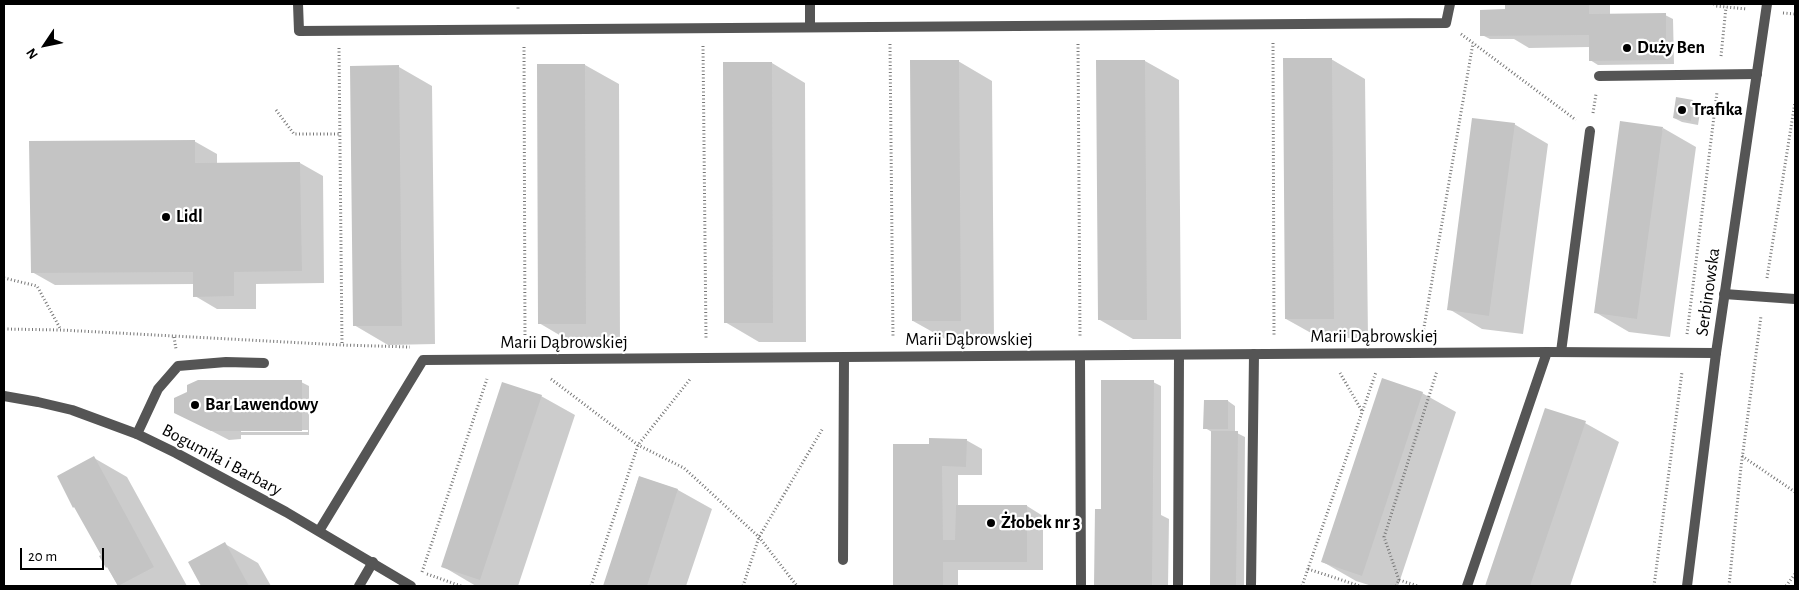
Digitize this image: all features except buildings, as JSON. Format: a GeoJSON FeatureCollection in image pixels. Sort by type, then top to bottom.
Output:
{"type":"FeatureCollection","features":[{"type":"Feature","properties":{"kind":"street"},"geometry":{"type":"LineString","coordinates":[[298,4],[298,31],[1446,23],[1450,4]]}},
{"type":"Feature","properties":{"kind":"street"},"geometry":{"type":"LineString","coordinates":[[810,4],[810,27]]}},
{"type":"Feature","properties":{"kind":"street","name":"Serbinowska"},"geometry":{"type":"LineString","coordinates":[[1687,586],[1724,294],[1767,4]]}},
{"type":"Feature","properties":{"kind":"street"},"geometry":{"type":"LineString","coordinates":[[1598,76],[1757,74]]}},
{"type":"Feature","properties":{"kind":"street"},"geometry":{"type":"LineString","coordinates":[[1561,352],[1590,131]]}},
{"type":"Feature","properties":{"kind":"street"},"geometry":{"type":"LineString","coordinates":[[1724,294],[1795,299]]}},
{"type":"Feature","properties":{"kind":"street"},"geometry":{"type":"LineString","coordinates":[[1468,586],[1546,352]]}},
{"type":"Feature","properties":{"kind":"street","name":"Marii Dąbrowskiej"},"geometry":{"type":"LineString","coordinates":[[428,360],[1546,352],[1716,353]]}},
{"type":"Feature","properties":{"kind":"street"},"geometry":{"type":"LineString","coordinates":[[1250,586],[1254,354]]}},
{"type":"Feature","properties":{"kind":"street"},"geometry":{"type":"LineString","coordinates":[[1178,586],[1179,355]]}},
{"type":"Feature","properties":{"kind":"street"},"geometry":{"type":"LineString","coordinates":[[1080,356],[1081,586]]}},
{"type":"Feature","properties":{"kind":"street"},"geometry":{"type":"LineString","coordinates":[[843,560],[844,357]]}},
{"type":"Feature","properties":{"kind":"street"},"geometry":{"type":"LineString","coordinates":[[319,531],[428,360]]}},
{"type":"Feature","properties":{"kind":"street"},"geometry":{"type":"LineString","coordinates":[[137,434],[158,389],[178,366],[226,362],[264,363]]}},
{"type":"Feature","properties":{"kind":"street","name":"Bogumiła i Barbary"},"geometry":{"type":"LineString","coordinates":[[4,396],[72,410],[137,434],[176,453],[373,562],[415,583]]}},
{"type":"Feature","properties":{"kind":"street"},"geometry":{"type":"LineString","coordinates":[[359,586],[373,562]]}},
{"type":"Feature","properties":{"kind":"path"},"geometry":{"type":"LineString","coordinates":[[1654,586],[1726,7]]}},
{"type":"Feature","properties":{"kind":"path"},"geometry":{"type":"LineString","coordinates":[[1446,23],[1590,131],[1598,76]]}},
{"type":"Feature","properties":{"kind":"path"},"geometry":{"type":"LineString","coordinates":[[1273,24],[1274,354]]}},
{"type":"Feature","properties":{"kind":"path"},"geometry":{"type":"LineString","coordinates":[[1078,25],[1080,356]]}},
{"type":"Feature","properties":{"kind":"path"},"geometry":{"type":"LineString","coordinates":[[890,26],[893,357]]}},
{"type":"Feature","properties":{"kind":"path"},"geometry":{"type":"LineString","coordinates":[[591,586],[638,445],[706,358],[703,28]]}},
{"type":"Feature","properties":{"kind":"path"},"geometry":{"type":"LineString","coordinates":[[524,29],[525,359],[638,445],[684,468],[759,537],[797,586]]}},
{"type":"Feature","properties":{"kind":"path"},"geometry":{"type":"LineString","coordinates":[[339,30],[342,345]]}},
{"type":"Feature","properties":{"kind":"path"},"geometry":{"type":"LineString","coordinates":[[1420,354],[1473,42]]}},
{"type":"Feature","properties":{"kind":"path"},"geometry":{"type":"LineString","coordinates":[[1729,586],[1742,456],[1764,297],[1795,102]]}},
{"type":"Feature","properties":{"kind":"path"},"geometry":{"type":"LineString","coordinates":[[276,110],[294,134],[340,134]]}},
{"type":"Feature","properties":{"kind":"path"},"geometry":{"type":"LineString","coordinates":[[4,278],[38,286],[61,330]]}},
{"type":"Feature","properties":{"kind":"path"},"geometry":{"type":"LineString","coordinates":[[4,329],[421,347],[428,360]]}},
{"type":"Feature","properties":{"kind":"path"},"geometry":{"type":"LineString","coordinates":[[1396,586],[1399,580],[1384,537],[1443,353]]}},
{"type":"Feature","properties":{"kind":"path"},"geometry":{"type":"LineString","coordinates":[[1330,354],[1362,412]]}},
{"type":"Feature","properties":{"kind":"path"},"geometry":{"type":"LineString","coordinates":[[1302,586],[1382,354]]}},
{"type":"Feature","properties":{"kind":"path"},"geometry":{"type":"LineString","coordinates":[[415,583],[422,572],[494,359]]}},
{"type":"Feature","properties":{"kind":"path"},"geometry":{"type":"LineString","coordinates":[[743,586],[759,537],[830,416],[844,402]]}},
{"type":"Feature","properties":{"kind":"path"},"geometry":{"type":"LineString","coordinates":[[1742,456],[1795,492]]}},
{"type":"Feature","properties":{"kind":"path"},"geometry":{"type":"LineString","coordinates":[[1308,569],[1360,586]]}},
{"type":"Feature","properties":{"kind":"path"},"geometry":{"type":"LineString","coordinates":[[422,572],[462,586]]}},
{"type":"Feature","properties":{"kind":"path"},"geometry":{"type":"LineString","coordinates":[[1786,586],[1795,574]]}},
{"type":"Feature","properties":{"kind":"path"},"geometry":{"type":"LineString","coordinates":[[1399,580],[1418,586]]}},
{"type":"Feature","properties":{"kind":"place","name":"Duży Ben"},"geometry":{"type":"Point","coordinates":[1627,48]}},
{"type":"Feature","properties":{"kind":"place","name":"Trafika"},"geometry":{"type":"Point","coordinates":[1682,110]}},
{"type":"Feature","properties":{"kind":"place","name":"Lidl"},"geometry":{"type":"Point","coordinates":[166,217]}},
{"type":"Feature","properties":{"kind":"place","name":"Bar Lawendowy"},"geometry":{"type":"Point","coordinates":[195,405]}},
{"type":"Feature","properties":{"kind":"place","name":"Żłobek nr 3"},"geometry":{"type":"Point","coordinates":[991,523]}}]}
